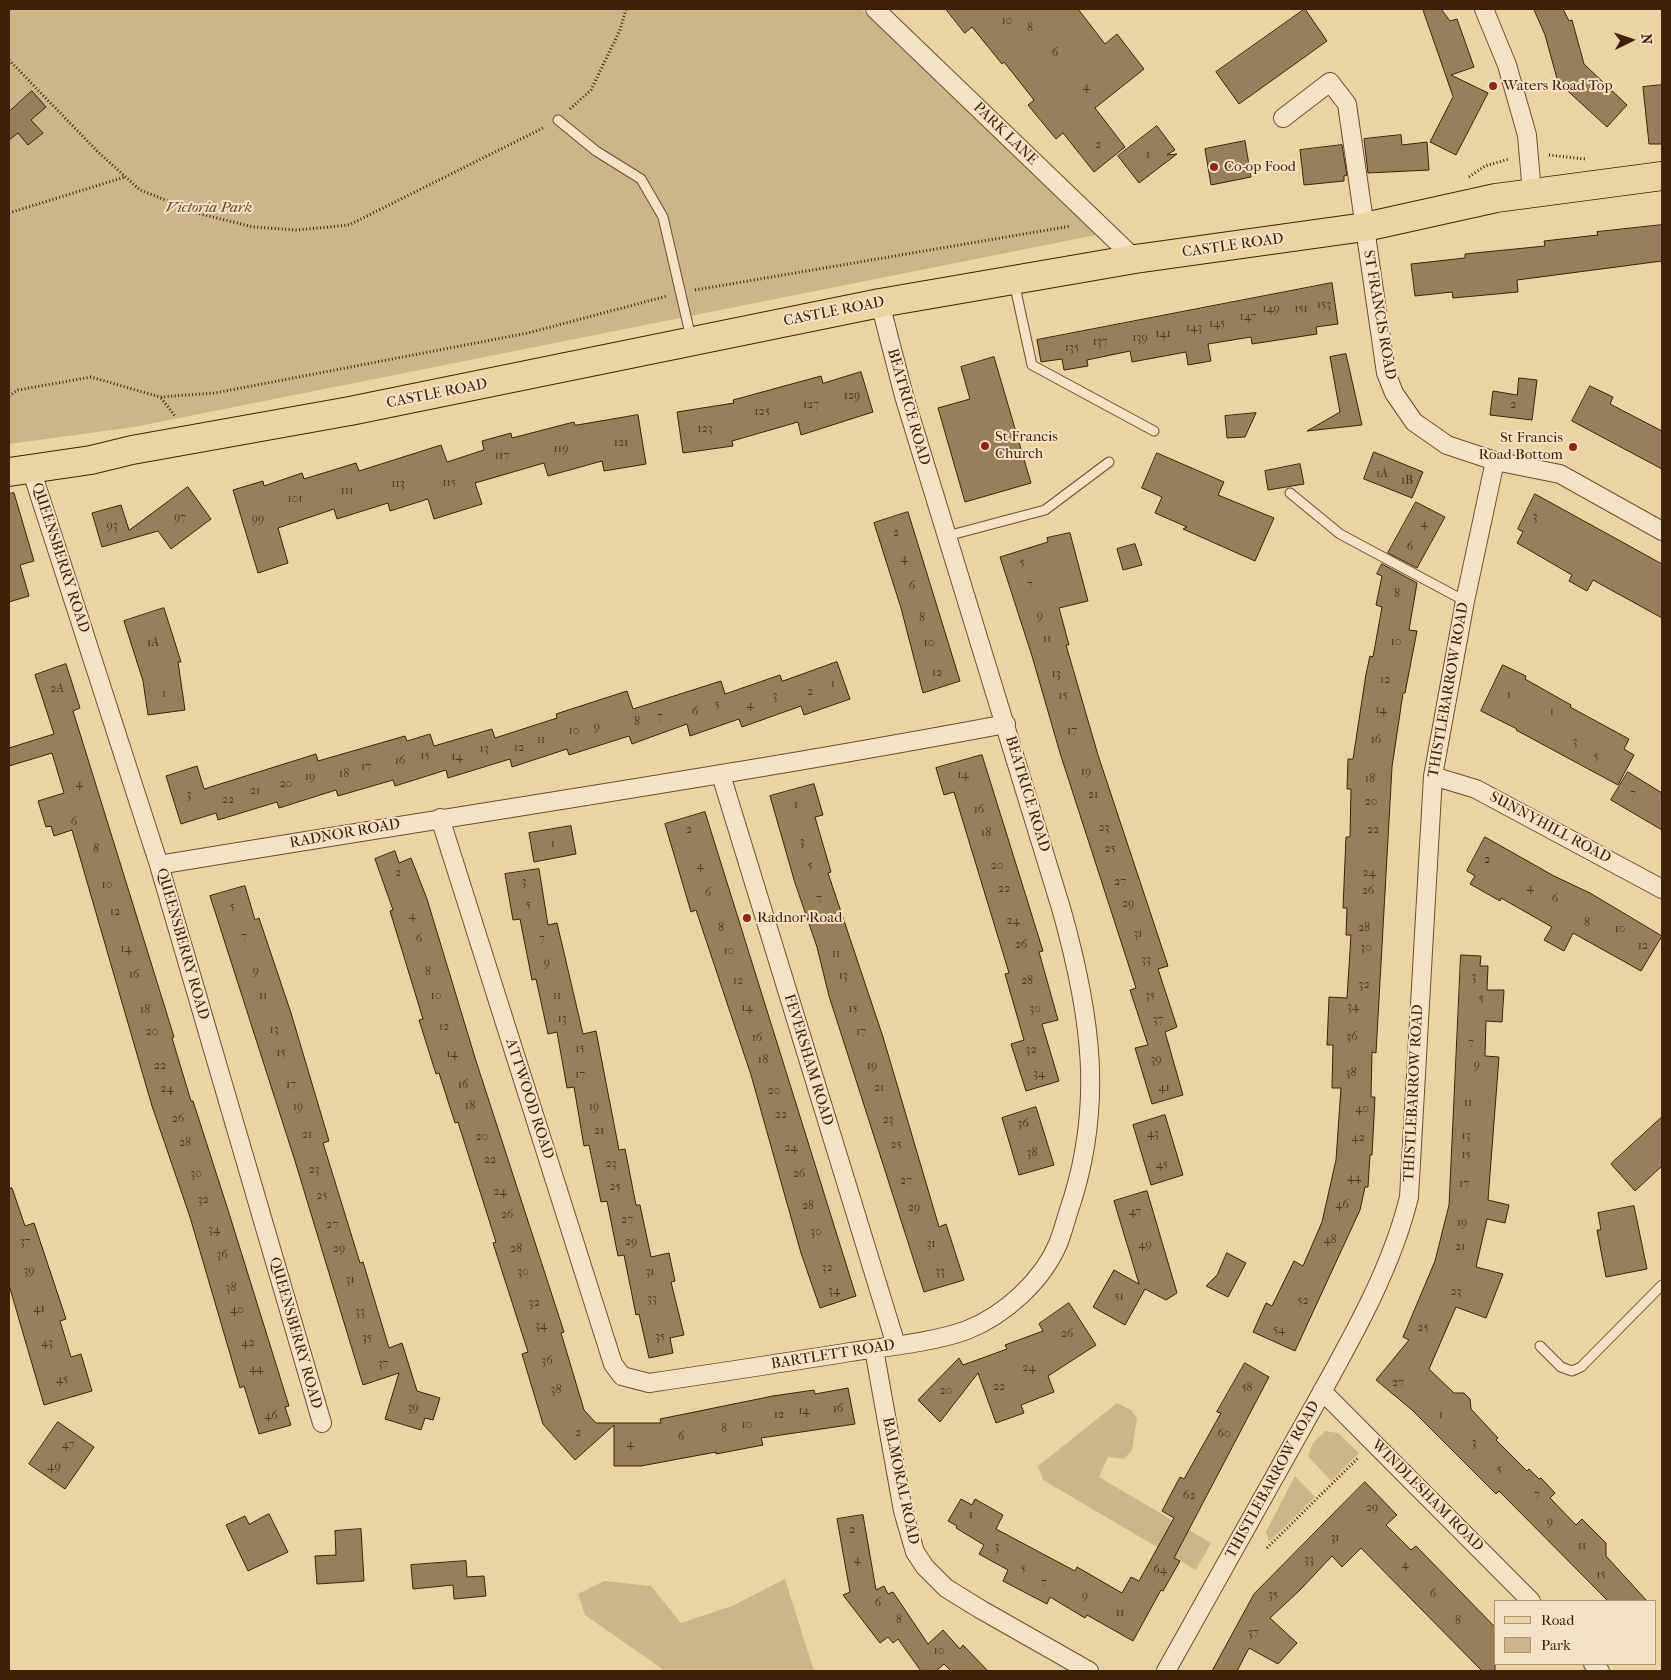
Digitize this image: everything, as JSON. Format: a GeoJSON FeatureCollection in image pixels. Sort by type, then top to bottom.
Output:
{"type":"FeatureCollection","features":[{"type":"Feature","properties":{"kind":"main road","name":"CASTLE ROAD"},"geometry":{"type":"LineString","coordinates":[[20,470],[359,410],[880,303],[1135,259],[1365,227],[1496,198],[1662,176]]}},
{"type":"Feature","properties":{"kind":"street","name":"PARK LANE"},"geometry":{"type":"LineString","coordinates":[[876,9],[1135,259]]}},
{"type":"Feature","properties":{"kind":"street"},"geometry":{"type":"LineString","coordinates":[[1484,9],[1506,66],[1530,153],[1532,193]]}},
{"type":"Feature","properties":{"kind":"street","name":"ST FRANCIS ROAD"},"geometry":{"type":"LineString","coordinates":[[1283,118],[1330,82],[1347,104],[1386,374],[1394,393],[1414,422],[1428,434],[1464,452],[1560,474],[1662,531]]}},
{"type":"Feature","properties":{"kind":"street","name":"BEATRICE ROAD"},"geometry":{"type":"LineString","coordinates":[[880,303],[904,396],[1006,724],[1077,965],[1089,1048],[1090,1120],[1078,1185],[1058,1244],[1030,1285]]}},
{"type":"Feature","properties":{"kind":"street","name":"THISTLEBARROW ROAD"},"geometry":{"type":"LineString","coordinates":[[1166,1671],[1322,1391],[1387,1266],[1400,1232],[1409,1197],[1433,776],[1465,602],[1495,460]]}},
{"type":"Feature","properties":{"kind":"street","name":"QUEENSBERRY ROAD"},"geometry":{"type":"LineString","coordinates":[[20,470],[159,866],[322,1423]]}},
{"type":"Feature","properties":{"kind":"street","name":"RADNOR ROAD"},"geometry":{"type":"LineString","coordinates":[[159,866],[440,818],[721,775],[1006,724]]}},
{"type":"Feature","properties":{"kind":"street","name":"FEVERSHAM ROAD"},"geometry":{"type":"LineString","coordinates":[[721,775],[896,1345]]}},
{"type":"Feature","properties":{"kind":"street","name":"SUNNYHILL ROAD"},"geometry":{"type":"LineString","coordinates":[[1433,776],[1476,788],[1662,889]]}},
{"type":"Feature","properties":{"kind":"street","name":"ATTWOOD ROAD"},"geometry":{"type":"LineString","coordinates":[[440,818],[613,1364],[622,1376]]}},
{"type":"Feature","properties":{"kind":"street","name":"BARTLETT ROAD"},"geometry":{"type":"LineString","coordinates":[[622,1376],[649,1383],[874,1349],[968,1330],[990,1318],[1030,1285]]}},
{"type":"Feature","properties":{"kind":"street","name":"BALMORAL ROAD"},"geometry":{"type":"LineString","coordinates":[[874,1349],[903,1511],[915,1552],[925,1567],[946,1588],[1089,1671]]}},
{"type":"Feature","properties":{"kind":"street","name":"WINDLESHAM ROAD"},"geometry":{"type":"LineString","coordinates":[[1322,1391],[1530,1600]]}},
{"type":"Feature","properties":{"kind":"lane"},"geometry":{"type":"LineString","coordinates":[[558,120],[596,151],[641,179],[663,217],[691,341]]}},
{"type":"Feature","properties":{"kind":"lane"},"geometry":{"type":"LineString","coordinates":[[1013,280],[1032,365],[1154,431]]}},
{"type":"Feature","properties":{"kind":"lane"},"geometry":{"type":"LineString","coordinates":[[947,536],[1045,510],[1109,462]]}},
{"type":"Feature","properties":{"kind":"lane"},"geometry":{"type":"LineString","coordinates":[[1290,493],[1340,534],[1465,602]]}},
{"type":"Feature","properties":{"kind":"lane"},"geometry":{"type":"LineString","coordinates":[[1540,1346],[1561,1366],[1572,1371],[1580,1367],[1662,1285]]}},
{"type":"Feature","properties":{"kind":"path"},"geometry":{"type":"LineString","coordinates":[[9,60],[140,190],[201,214],[253,228],[298,230],[349,225],[558,120],[590,90],[620,30],[626,9]]}},
{"type":"Feature","properties":{"kind":"path"},"geometry":{"type":"LineString","coordinates":[[1465,180],[1485,166],[1530,153],[1592,160]]}},
{"type":"Feature","properties":{"kind":"path"},"geometry":{"type":"LineString","coordinates":[[9,213],[125,177]]}},
{"type":"Feature","properties":{"kind":"path"},"geometry":{"type":"LineString","coordinates":[[9,396],[18,390],[91,377],[160,397],[215,392],[528,333],[680,293],[1076,225],[1105,231]]}},
{"type":"Feature","properties":{"kind":"path"},"geometry":{"type":"LineString","coordinates":[[1267,1548],[1373,1442]]}},
{"type":"Feature","properties":{"kind":"green space","name":"Victoria Park"},"geometry":{"type":"Polygon","coordinates":[[[9,9],[861,9],[1096,235],[134,427],[9,444],[9,9]]]}},
{"type":"Feature","properties":{"kind":"green space"},"geometry":{"type":"Polygon","coordinates":[[[1117,1403],[1131,1410],[1137,1418],[1132,1450],[1124,1459],[1108,1457],[1099,1477],[1211,1543],[1196,1570],[1043,1480],[1038,1466],[1117,1403]]]}},
{"type":"Feature","properties":{"kind":"green space"},"geometry":{"type":"Polygon","coordinates":[[[1325,1431],[1338,1433],[1359,1453],[1331,1481],[1308,1456],[1313,1443],[1325,1431]]]}},
{"type":"Feature","properties":{"kind":"green space"},"geometry":{"type":"Polygon","coordinates":[[[1295,1476],[1315,1497],[1269,1542],[1266,1532],[1295,1476]]]}},
{"type":"Feature","properties":{"kind":"green space"},"geometry":{"type":"Polygon","coordinates":[[[785,1579],[814,1671],[665,1671],[585,1615],[578,1594],[604,1581],[651,1586],[681,1623],[732,1606],[785,1579]]]}},
{"type":"Feature","properties":{"kind":"building"},"geometry":{"type":"Polygon","coordinates":[[[946,9],[1078,9],[1105,44],[1117,34],[1144,69],[1095,108],[1125,147],[1094,172],[1063,133],[1056,139],[1028,105],[1034,100],[1004,62],[1002,64],[972,27],[965,33],[946,9]]]}},
{"type":"Feature","properties":{"kind":"building"},"geometry":{"type":"Polygon","coordinates":[[[1305,9],[1327,41],[1239,104],[1216,72],[1305,9]]]}},
{"type":"Feature","properties":{"kind":"building"},"geometry":{"type":"Polygon","coordinates":[[[1423,9],[1441,9],[1450,21],[1457,19],[1474,67],[1451,75],[1488,93],[1456,155],[1430,142],[1453,97],[1423,9]]]}},
{"type":"Feature","properties":{"kind":"building"},"geometry":{"type":"Polygon","coordinates":[[[1534,9],[1563,9],[1569,21],[1572,20],[1584,64],[1627,105],[1607,127],[1558,82],[1545,35],[1534,9]]]}},
{"type":"Feature","properties":{"kind":"building"},"geometry":{"type":"Polygon","coordinates":[[[1662,85],[1662,144],[1649,144],[1643,87],[1662,85]]]}},
{"type":"Feature","properties":{"kind":"building"},"geometry":{"type":"Polygon","coordinates":[[[32,91],[46,107],[31,120],[43,133],[28,145],[18,133],[9,140],[9,112],[32,91]]]}},
{"type":"Feature","properties":{"kind":"building"},"geometry":{"type":"Polygon","coordinates":[[[1157,126],[1175,150],[1167,155],[1177,154],[1139,183],[1118,156],[1157,126]]]}},
{"type":"Feature","properties":{"kind":"building"},"geometry":{"type":"Polygon","coordinates":[[[1401,135],[1402,145],[1427,142],[1429,170],[1368,173],[1364,139],[1401,135]]]}},
{"type":"Feature","properties":{"kind":"building"},"geometry":{"type":"Polygon","coordinates":[[[1245,141],[1251,177],[1211,185],[1205,149],[1245,141]]]}},
{"type":"Feature","properties":{"kind":"building"},"geometry":{"type":"Polygon","coordinates":[[[1342,145],[1347,175],[1344,176],[1344,181],[1304,185],[1300,150],[1342,145]]]}},
{"type":"Feature","properties":{"kind":"building"},"geometry":{"type":"Polygon","coordinates":[[[1662,225],[1662,261],[1517,280],[1518,292],[1453,298],[1452,292],[1415,296],[1411,264],[1465,258],[1465,254],[1545,246],[1544,241],[1598,235],[1597,232],[1662,225]]]}},
{"type":"Feature","properties":{"kind":"building"},"geometry":{"type":"Polygon","coordinates":[[[1332,283],[1338,324],[1316,327],[1317,334],[1252,344],[1251,337],[1208,344],[1211,361],[1188,365],[1186,352],[1132,362],[1130,351],[1087,360],[1088,366],[1064,370],[1062,359],[1041,362],[1037,340],[1332,283]]]}},
{"type":"Feature","properties":{"kind":"building"},"geometry":{"type":"Polygon","coordinates":[[[1346,354],[1362,425],[1307,431],[1340,412],[1330,357],[1346,354]]]}},
{"type":"Feature","properties":{"kind":"building","name":"St Francis Church"},"geometry":{"type":"Polygon","coordinates":[[[994,357],[1031,483],[965,502],[938,408],[970,399],[961,367],[994,357]]]}},
{"type":"Feature","properties":{"kind":"building"},"geometry":{"type":"Polygon","coordinates":[[[861,372],[873,412],[801,435],[798,422],[732,441],[733,446],[683,453],[677,412],[734,403],[733,400],[821,376],[823,383],[861,372]]]}},
{"type":"Feature","properties":{"kind":"building"},"geometry":{"type":"Polygon","coordinates":[[[1519,378],[1537,380],[1532,420],[1490,415],[1493,391],[1517,395],[1519,378]]]}},
{"type":"Feature","properties":{"kind":"building"},"geometry":{"type":"Polygon","coordinates":[[[1590,386],[1613,397],[1610,404],[1662,431],[1662,469],[1572,421],[1590,386]]]}},
{"type":"Feature","properties":{"kind":"building"},"geometry":{"type":"Polygon","coordinates":[[[1256,413],[1245,437],[1227,438],[1225,416],[1256,413]]]}},
{"type":"Feature","properties":{"kind":"building"},"geometry":{"type":"Polygon","coordinates":[[[638,415],[646,464],[604,471],[602,461],[548,476],[544,463],[475,483],[482,504],[434,519],[428,499],[390,511],[388,503],[337,519],[334,509],[278,528],[288,563],[258,573],[233,490],[263,481],[264,486],[302,473],[304,479],[356,463],[359,471],[441,445],[447,462],[484,450],[482,441],[511,433],[512,438],[574,422],[575,425],[638,415]]]}},
{"type":"Feature","properties":{"kind":"building"},"geometry":{"type":"Polygon","coordinates":[[[1374,452],[1423,472],[1412,498],[1364,479],[1374,452]]]}},
{"type":"Feature","properties":{"kind":"building"},"geometry":{"type":"Polygon","coordinates":[[[1157,453],[1224,482],[1218,495],[1274,518],[1255,561],[1183,529],[1187,527],[1155,513],[1162,497],[1142,488],[1157,453]]]}},
{"type":"Feature","properties":{"kind":"building"},"geometry":{"type":"Polygon","coordinates":[[[1300,464],[1304,484],[1268,490],[1265,471],[1300,464]]]}},
{"type":"Feature","properties":{"kind":"building"},"geometry":{"type":"Polygon","coordinates":[[[188,487],[211,519],[171,549],[158,531],[102,547],[92,513],[121,505],[129,530],[188,487]]]}},
{"type":"Feature","properties":{"kind":"building"},"geometry":{"type":"Polygon","coordinates":[[[14,493],[34,561],[20,565],[29,596],[9,602],[9,494],[14,493]]]}},
{"type":"Feature","properties":{"kind":"building"},"geometry":{"type":"Polygon","coordinates":[[[1535,494],[1662,564],[1662,618],[1593,580],[1587,591],[1569,581],[1572,575],[1517,543],[1523,532],[1518,529],[1535,494]]]}},
{"type":"Feature","properties":{"kind":"building"},"geometry":{"type":"Polygon","coordinates":[[[1416,502],[1445,517],[1417,568],[1388,553],[1416,502]]]}},
{"type":"Feature","properties":{"kind":"building"},"geometry":{"type":"Polygon","coordinates":[[[908,512],[960,681],[923,693],[901,608],[874,523],[908,512]]]}},
{"type":"Feature","properties":{"kind":"building"},"geometry":{"type":"Polygon","coordinates":[[[1070,533],[1088,601],[1059,608],[1069,645],[1066,645],[1098,755],[1168,966],[1158,969],[1177,1027],[1165,1032],[1183,1095],[1152,1104],[1135,1048],[1148,1045],[1130,990],[1136,988],[1060,753],[1032,656],[1000,557],[1048,542],[1047,538],[1070,533]]]}},
{"type":"Feature","properties":{"kind":"building"},"geometry":{"type":"Polygon","coordinates":[[[1135,544],[1142,565],[1123,570],[1117,549],[1135,544]]]}},
{"type":"Feature","properties":{"kind":"building"},"geometry":{"type":"Polygon","coordinates":[[[1382,564],[1417,583],[1409,630],[1417,631],[1405,693],[1403,693],[1392,767],[1376,1053],[1372,1052],[1371,1097],[1375,1097],[1372,1155],[1370,1155],[1368,1187],[1365,1187],[1360,1210],[1295,1351],[1253,1332],[1266,1303],[1272,1306],[1294,1261],[1303,1266],[1322,1222],[1336,1160],[1341,1088],[1332,1088],[1333,1045],[1327,1045],[1329,997],[1347,998],[1351,935],[1346,935],[1347,908],[1343,908],[1346,837],[1350,837],[1351,789],[1347,789],[1348,759],[1353,759],[1366,674],[1370,656],[1373,657],[1382,607],[1376,605],[1382,576],[1377,574],[1382,564]]]}},
{"type":"Feature","properties":{"kind":"building"},"geometry":{"type":"Polygon","coordinates":[[[164,608],[181,662],[178,662],[185,710],[148,715],[143,681],[124,621],[164,608]]]}},
{"type":"Feature","properties":{"kind":"building"},"geometry":{"type":"Polygon","coordinates":[[[837,662],[850,699],[804,715],[801,706],[742,727],[739,719],[690,736],[687,724],[632,744],[629,736],[569,755],[567,749],[512,767],[510,759],[448,778],[446,770],[395,786],[393,780],[338,796],[336,790],[279,808],[277,802],[218,820],[216,813],[181,824],[166,776],[197,766],[204,789],[316,754],[318,761],[405,736],[407,741],[430,734],[434,746],[492,729],[495,738],[557,718],[556,714],[627,691],[633,709],[721,681],[725,694],[780,675],[782,681],[837,662]]]}},
{"type":"Feature","properties":{"kind":"building"},"geometry":{"type":"Polygon","coordinates":[[[66,664],[80,708],[73,711],[174,1037],[172,1038],[191,1101],[193,1101],[289,1406],[285,1407],[291,1425],[259,1434],[244,1386],[240,1388],[190,1217],[152,1106],[72,830],[54,836],[51,826],[46,827],[38,801],[64,793],[52,753],[9,766],[9,748],[54,734],[35,675],[66,664]]]}},
{"type":"Feature","properties":{"kind":"building"},"geometry":{"type":"Polygon","coordinates":[[[1503,665],[1526,676],[1525,679],[1571,705],[1570,707],[1629,739],[1624,749],[1634,755],[1618,785],[1481,711],[1503,665]]]}},
{"type":"Feature","properties":{"kind":"building"},"geometry":{"type":"Polygon","coordinates":[[[982,755],[1043,951],[1039,952],[1058,1020],[1042,1024],[1059,1081],[1026,1091],[1011,1044],[1024,1040],[1005,974],[1009,973],[954,792],[944,795],[936,768],[982,755]]]}},
{"type":"Feature","properties":{"kind":"building"},"geometry":{"type":"Polygon","coordinates":[[[1628,772],[1662,793],[1662,830],[1611,800],[1628,772]]]}},
{"type":"Feature","properties":{"kind":"building"},"geometry":{"type":"Polygon","coordinates":[[[814,784],[823,815],[815,817],[831,872],[828,873],[883,1037],[939,1227],[946,1224],[964,1280],[924,1292],[829,996],[817,947],[795,883],[770,796],[814,784]]]}},
{"type":"Feature","properties":{"kind":"building"},"geometry":{"type":"Polygon","coordinates":[[[705,812],[856,1296],[820,1308],[801,1253],[751,1075],[696,910],[691,912],[665,824],[705,812]]]}},
{"type":"Feature","properties":{"kind":"building"},"geometry":{"type":"Polygon","coordinates":[[[571,826],[576,854],[534,862],[529,833],[571,826]]]}},
{"type":"Feature","properties":{"kind":"building"},"geometry":{"type":"Polygon","coordinates":[[[1485,837],[1554,876],[1590,893],[1662,936],[1641,971],[1573,933],[1564,951],[1544,940],[1552,927],[1501,898],[1500,901],[1470,884],[1475,876],[1467,871],[1485,837]]]}},
{"type":"Feature","properties":{"kind":"building"},"geometry":{"type":"Polygon","coordinates":[[[395,851],[399,863],[411,858],[427,899],[476,1061],[564,1332],[561,1333],[584,1410],[596,1423],[661,1423],[660,1419],[773,1396],[814,1390],[815,1394],[848,1388],[855,1424],[761,1438],[763,1445],[716,1454],[716,1452],[641,1466],[614,1466],[614,1425],[575,1460],[543,1424],[522,1354],[528,1352],[493,1243],[496,1242],[458,1122],[455,1123],[439,1073],[436,1074],[419,1020],[423,1019],[390,911],[393,910],[375,859],[395,851]]]}},
{"type":"Feature","properties":{"kind":"building"},"geometry":{"type":"Polygon","coordinates":[[[539,869],[548,925],[557,923],[583,1034],[596,1031],[619,1150],[625,1149],[636,1205],[640,1205],[651,1257],[669,1253],[675,1281],[671,1282],[684,1335],[670,1338],[673,1353],[649,1358],[639,1314],[636,1315],[624,1255],[618,1256],[607,1201],[601,1202],[589,1145],[584,1146],[574,1087],[567,1088],[557,1032],[548,1034],[536,979],[532,980],[520,919],[513,920],[505,874],[539,869]]]}},
{"type":"Feature","properties":{"kind":"building"},"geometry":{"type":"Polygon","coordinates":[[[245,886],[255,920],[259,918],[291,1013],[329,1141],[323,1143],[360,1263],[363,1262],[389,1348],[402,1343],[417,1391],[440,1398],[433,1420],[425,1418],[421,1430],[385,1419],[399,1373],[363,1385],[295,1161],[210,896],[245,886]]]}},
{"type":"Feature","properties":{"kind":"building"},"geometry":{"type":"Polygon","coordinates":[[[1461,955],[1481,956],[1480,966],[1488,966],[1487,990],[1504,990],[1502,1022],[1486,1021],[1485,1056],[1499,1057],[1488,1200],[1509,1205],[1505,1223],[1487,1219],[1476,1267],[1503,1274],[1486,1318],[1456,1307],[1429,1369],[1454,1393],[1464,1393],[1470,1399],[1471,1409],[1498,1438],[1496,1440],[1527,1471],[1529,1469],[1539,1479],[1541,1478],[1555,1493],[1550,1498],[1576,1525],[1582,1519],[1606,1543],[1606,1556],[1646,1600],[1607,1600],[1499,1491],[1496,1494],[1412,1410],[1376,1380],[1409,1340],[1403,1337],[1435,1261],[1449,1205],[1461,955]]]}},
{"type":"Feature","properties":{"kind":"building"},"geometry":{"type":"Polygon","coordinates":[[[1036,1107],[1054,1165],[1019,1175],[1002,1118],[1036,1107]]]}},
{"type":"Feature","properties":{"kind":"building"},"geometry":{"type":"Polygon","coordinates":[[[1165,1115],[1183,1175],[1151,1185],[1133,1125],[1165,1115]]]}},
{"type":"Feature","properties":{"kind":"building"},"geometry":{"type":"Polygon","coordinates":[[[1662,1117],[1662,1166],[1635,1191],[1611,1164],[1662,1117]]]}},
{"type":"Feature","properties":{"kind":"building"},"geometry":{"type":"Polygon","coordinates":[[[9,1188],[12,1188],[25,1226],[34,1223],[66,1319],[60,1321],[71,1357],[81,1354],[92,1391],[44,1405],[9,1285],[9,1188]]]}},
{"type":"Feature","properties":{"kind":"building"},"geometry":{"type":"Polygon","coordinates":[[[1147,1191],[1177,1293],[1166,1300],[1145,1289],[1125,1325],[1093,1307],[1114,1270],[1139,1284],[1114,1201],[1147,1191]]]}},
{"type":"Feature","properties":{"kind":"building"},"geometry":{"type":"Polygon","coordinates":[[[1634,1206],[1647,1269],[1606,1277],[1597,1230],[1601,1230],[1598,1213],[1634,1206]]]}},
{"type":"Feature","properties":{"kind":"building"},"geometry":{"type":"Polygon","coordinates":[[[1227,1253],[1246,1263],[1228,1297],[1206,1286],[1217,1275],[1227,1253]]]}},
{"type":"Feature","properties":{"kind":"building"},"geometry":{"type":"Polygon","coordinates":[[[1069,1303],[1096,1345],[1048,1376],[1054,1392],[1021,1405],[1024,1413],[996,1423],[978,1373],[940,1422],[918,1400],[959,1358],[963,1365],[1007,1349],[1005,1345],[1043,1331],[1039,1324],[1069,1303]]]}},
{"type":"Feature","properties":{"kind":"building"},"geometry":{"type":"Polygon","coordinates":[[[1245,1363],[1269,1377],[1174,1558],[1180,1561],[1163,1591],[1161,1590],[1133,1641],[1087,1615],[1085,1618],[1050,1597],[1047,1604],[1003,1581],[1008,1570],[979,1554],[984,1545],[948,1521],[961,1499],[972,1505],[975,1499],[1003,1515],[996,1529],[1075,1571],[1077,1567],[1122,1593],[1131,1577],[1139,1581],[1174,1518],[1162,1511],[1180,1477],[1184,1479],[1221,1413],[1217,1412],[1245,1363]]]}},
{"type":"Feature","properties":{"kind":"building"},"geometry":{"type":"Polygon","coordinates":[[[58,1422],[94,1447],[65,1489],[29,1464],[58,1422]]]}},
{"type":"Feature","properties":{"kind":"building"},"geometry":{"type":"Polygon","coordinates":[[[1365,1482],[1397,1515],[1386,1525],[1411,1550],[1416,1546],[1494,1626],[1495,1671],[1482,1671],[1361,1548],[1342,1567],[1332,1556],[1270,1618],[1297,1643],[1278,1664],[1249,1648],[1237,1671],[1212,1671],[1254,1594],[1365,1482]]]}},
{"type":"Feature","properties":{"kind":"building"},"geometry":{"type":"Polygon","coordinates":[[[269,1514],[288,1552],[248,1571],[226,1525],[245,1516],[249,1524],[269,1514]]]}},
{"type":"Feature","properties":{"kind":"building"},"geometry":{"type":"Polygon","coordinates":[[[863,1515],[876,1590],[884,1586],[888,1594],[893,1592],[928,1644],[943,1630],[960,1649],[963,1645],[988,1671],[951,1671],[944,1664],[936,1671],[921,1671],[898,1639],[893,1643],[888,1637],[880,1643],[843,1595],[850,1592],[837,1519],[863,1515]]]}},
{"type":"Feature","properties":{"kind":"building"},"geometry":{"type":"Polygon","coordinates":[[[361,1529],[364,1581],[317,1584],[315,1556],[336,1555],[335,1531],[361,1529]]]}},
{"type":"Feature","properties":{"kind":"building"},"geometry":{"type":"Polygon","coordinates":[[[466,1561],[467,1577],[484,1576],[486,1596],[454,1599],[453,1585],[413,1589],[411,1565],[466,1561]]]}},
{"type":"Feature","properties":{"kind":"place","name":"Waters Road Top"},"geometry":{"type":"Point","coordinates":[1493,86]}},
{"type":"Feature","properties":{"kind":"place","name":"Co-op Food"},"geometry":{"type":"Point","coordinates":[1214,167]}},
{"type":"Feature","properties":{"kind":"place","name":"St Francis Church"},"geometry":{"type":"Point","coordinates":[985,446]}},
{"type":"Feature","properties":{"kind":"place","name":"St Francis Road Bottom"},"geometry":{"type":"Point","coordinates":[1573,447]}},
{"type":"Feature","properties":{"kind":"place","name":"Radnor Road"},"geometry":{"type":"Point","coordinates":[747,918]}}]}
